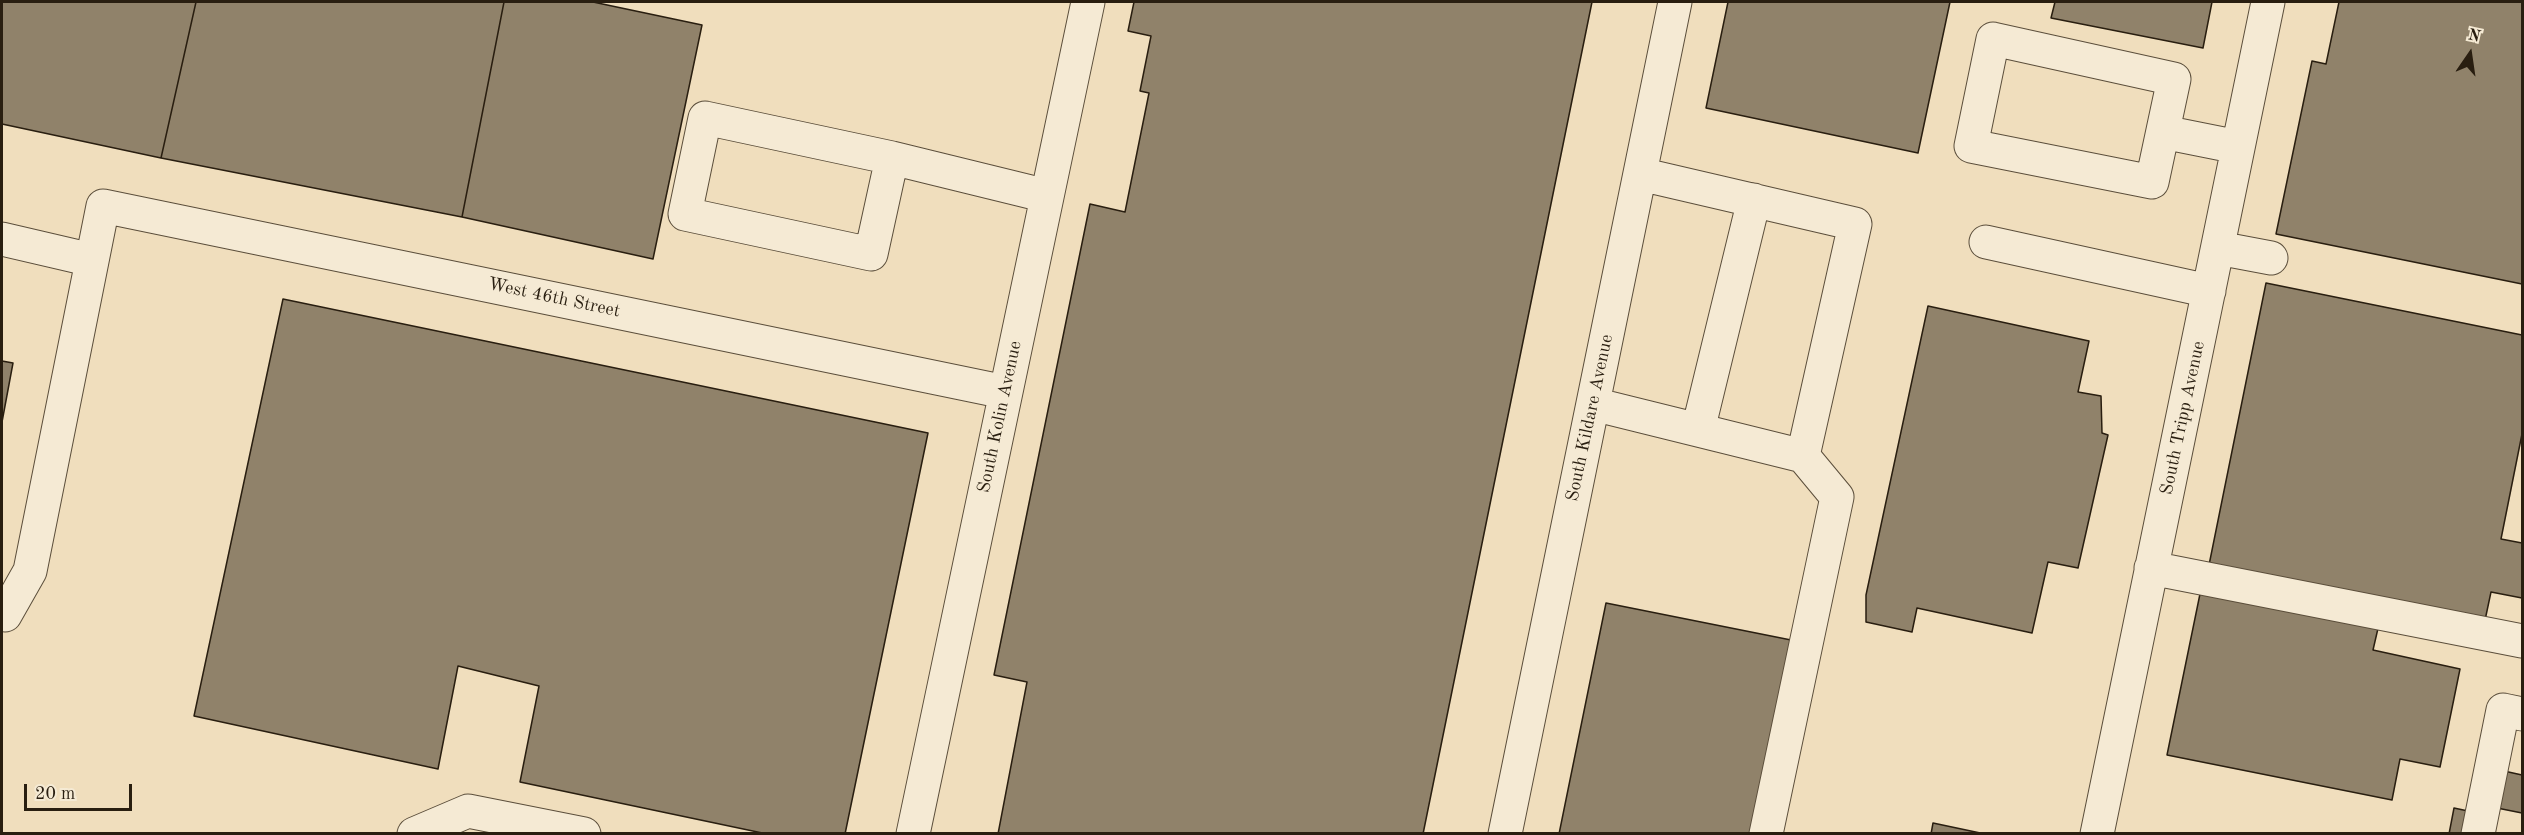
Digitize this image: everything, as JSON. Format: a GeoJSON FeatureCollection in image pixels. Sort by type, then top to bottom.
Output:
{"type":"FeatureCollection","features":[{"type":"Feature","properties":{"kind":"street","name":"South Kolin Avenue"},"geometry":{"type":"LineString","coordinates":[[913,834],[1088,2]]}},
{"type":"Feature","properties":{"kind":"street","name":"South Kildare Avenue"},"geometry":{"type":"LineString","coordinates":[[1505,834],[1675,2]]}},
{"type":"Feature","properties":{"kind":"street","name":"South Tripp Avenue"},"geometry":{"type":"LineString","coordinates":[[2097,834],[2268,2]]}},
{"type":"Feature","properties":{"kind":"street"},"geometry":{"type":"LineString","coordinates":[[1993,39],[2174,79],[2163,132],[2152,182],[1971,146],[1993,39]]}},
{"type":"Feature","properties":{"kind":"street"},"geometry":{"type":"LineString","coordinates":[[892,158],[871,254],[685,214],[705,118],[892,158],[1047,196]]}},
{"type":"Feature","properties":{"kind":"street"},"geometry":{"type":"LineString","coordinates":[[2163,132],[2238,147]]}},
{"type":"Feature","properties":{"kind":"street"},"geometry":{"type":"LineString","coordinates":[[1640,174],[1855,224],[1803,456]]}},
{"type":"Feature","properties":{"kind":"street"},"geometry":{"type":"LineString","coordinates":[[1698,430],[1754,200]]}},
{"type":"Feature","properties":{"kind":"street","name":"West 46th Street"},"geometry":{"type":"LineString","coordinates":[[92,260],[103,206],[1005,392]]}},
{"type":"Feature","properties":{"kind":"street"},"geometry":{"type":"LineString","coordinates":[[2,239],[92,260],[30,571],[5,615],[2,614]]}},
{"type":"Feature","properties":{"kind":"street"},"geometry":{"type":"LineString","coordinates":[[1986,242],[2209,291]]}},
{"type":"Feature","properties":{"kind":"street"},"geometry":{"type":"LineString","coordinates":[[2217,248],[2271,258]]}},
{"type":"Feature","properties":{"kind":"street"},"geometry":{"type":"LineString","coordinates":[[1593,404],[1803,456],[1837,497],[1766,834]]}},
{"type":"Feature","properties":{"kind":"street"},"geometry":{"type":"LineString","coordinates":[[2151,568],[2523,641]]}},
{"type":"Feature","properties":{"kind":"street"},"geometry":{"type":"LineString","coordinates":[[2478,834],[2513,712]]}},
{"type":"Feature","properties":{"kind":"street"},"geometry":{"type":"LineString","coordinates":[[414,834],[468,811],[584,834]]}},
{"type":"Feature","properties":{"kind":"building"},"geometry":{"type":"Polygon","coordinates":[[[2,2],[196,2],[161,158],[2,124],[2,2]]]}},
{"type":"Feature","properties":{"kind":"building"},"geometry":{"type":"Polygon","coordinates":[[[196,2],[504,2],[462,217],[161,158],[196,2]]]}},
{"type":"Feature","properties":{"kind":"building"},"geometry":{"type":"Polygon","coordinates":[[[504,2],[593,2],[702,25],[653,259],[462,217],[504,2]]]}},
{"type":"Feature","properties":{"kind":"building"},"geometry":{"type":"Polygon","coordinates":[[[1134,2],[1592,2],[1423,834],[998,834],[1027,682],[994,675],[1090,204],[1125,212],[1149,93],[1140,91],[1151,36],[1128,31],[1134,2]]]}},
{"type":"Feature","properties":{"kind":"building"},"geometry":{"type":"Polygon","coordinates":[[[1728,2],[1950,2],[1918,153],[1706,108],[1728,2]]]}},
{"type":"Feature","properties":{"kind":"building"},"geometry":{"type":"Polygon","coordinates":[[[2055,2],[2212,2],[2203,48],[2051,18],[2055,2]]]}},
{"type":"Feature","properties":{"kind":"building"},"geometry":{"type":"Polygon","coordinates":[[[2339,2],[2522,2],[2522,284],[2276,234],[2312,61],[2326,64],[2339,2]]]}},
{"type":"Feature","properties":{"kind":"building"},"geometry":{"type":"Polygon","coordinates":[[[2266,283],[2522,335],[2522,434],[2501,539],[2522,543],[2522,598],[2491,592],[2484,625],[2208,570],[2266,283]]]}},
{"type":"Feature","properties":{"kind":"building"},"geometry":{"type":"Polygon","coordinates":[[[283,299],[928,433],[845,834],[767,834],[520,782],[539,686],[458,666],[438,769],[194,716],[283,299]]]}},
{"type":"Feature","properties":{"kind":"building"},"geometry":{"type":"Polygon","coordinates":[[[1928,306],[2089,341],[2078,392],[2101,396],[2102,433],[2108,435],[2078,568],[2048,562],[2032,633],[1917,608],[1912,632],[1866,622],[1866,595],[1928,306]]]}},
{"type":"Feature","properties":{"kind":"building"},"geometry":{"type":"Polygon","coordinates":[[[2,361],[13,363],[2,422],[2,361]]]}},
{"type":"Feature","properties":{"kind":"building"},"geometry":{"type":"Polygon","coordinates":[[[2201,589],[2379,624],[2373,650],[2460,669],[2440,767],[2400,759],[2392,800],[2167,755],[2201,589]]]}},
{"type":"Feature","properties":{"kind":"building"},"geometry":{"type":"Polygon","coordinates":[[[1606,603],[1796,641],[1757,834],[1559,834],[1606,603]]]}},
{"type":"Feature","properties":{"kind":"building"},"geometry":{"type":"Polygon","coordinates":[[[2504,771],[2522,775],[2522,813],[2497,808],[2504,771]]]}},
{"type":"Feature","properties":{"kind":"building"},"geometry":{"type":"Polygon","coordinates":[[[2454,808],[2468,811],[2464,834],[2449,834],[2454,808]]]}},
{"type":"Feature","properties":{"kind":"building"},"geometry":{"type":"Polygon","coordinates":[[[1933,823],[1985,834],[1931,834],[1933,823]]]}}]}
